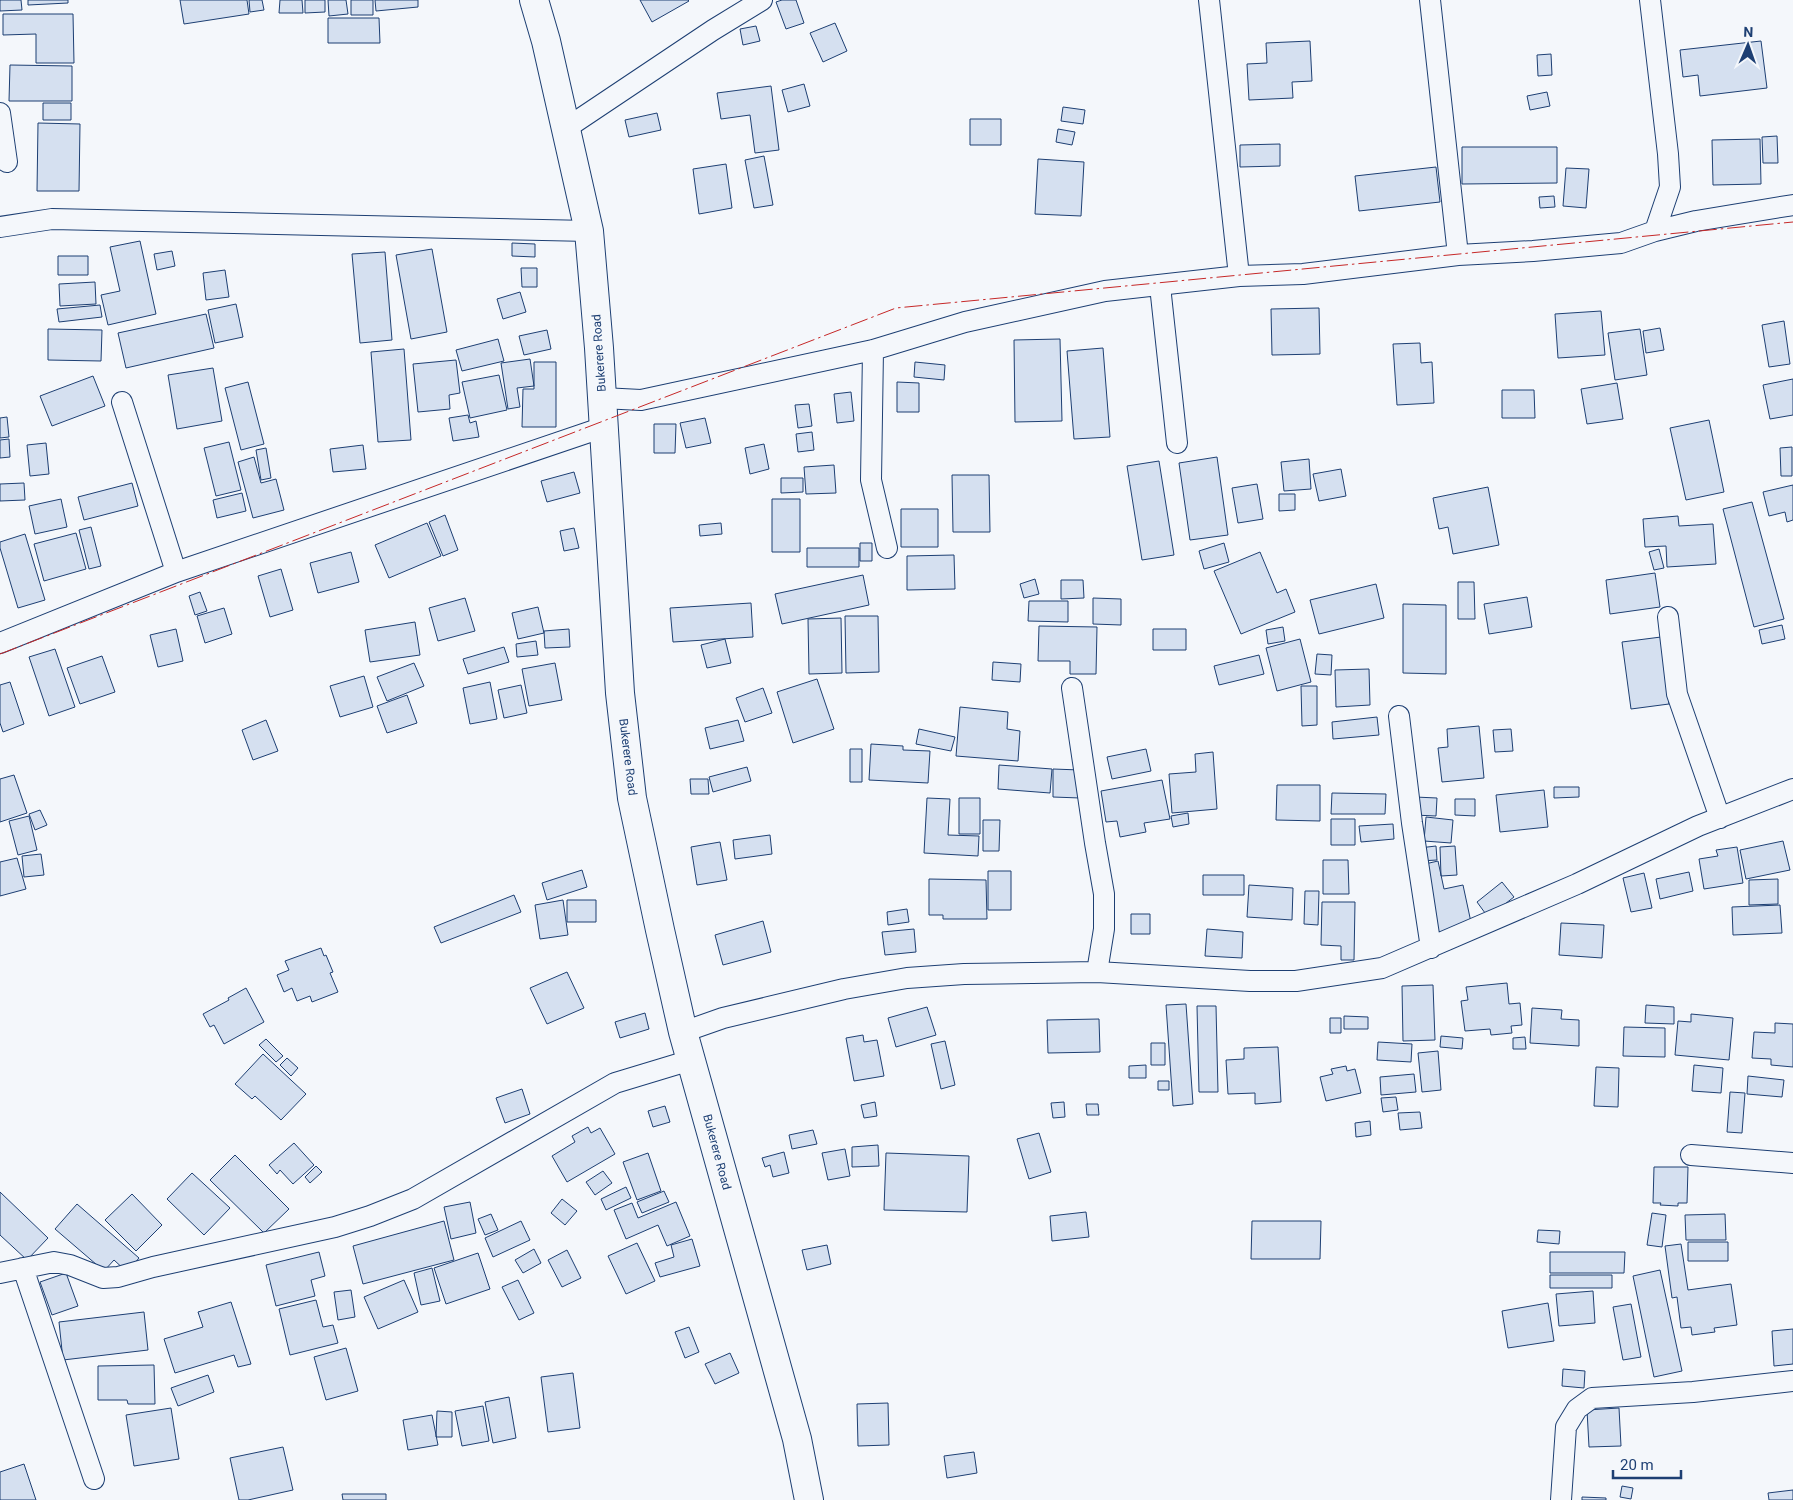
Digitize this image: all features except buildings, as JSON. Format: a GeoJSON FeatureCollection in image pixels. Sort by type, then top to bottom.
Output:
{"type":"FeatureCollection","features":[{"type":"Feature","properties":{"kind":"main road","name":"Bukerere Road"},"geometry":{"type":"LineString","coordinates":[[534,0],[546,40],[589,232],[604,427],[620,693],[632,798],[660,930],[691,1060],[797,1439],[809,1500]]}},
{"type":"Feature","properties":{"kind":"street"},"geometry":{"type":"LineString","coordinates":[[565,129],[713,30],[762,0]]}},
{"type":"Feature","properties":{"kind":"street"},"geometry":{"type":"LineString","coordinates":[[1209,0],[1239,276]]}},
{"type":"Feature","properties":{"kind":"street"},"geometry":{"type":"LineString","coordinates":[[1430,0],[1458,255]]}},
{"type":"Feature","properties":{"kind":"street"},"geometry":{"type":"LineString","coordinates":[[1650,0],[1668,154],[1670,187],[1655,231]]}},
{"type":"Feature","properties":{"kind":"street"},"geometry":{"type":"LineString","coordinates":[[0,113],[7,162]]}},
{"type":"Feature","properties":{"kind":"street"},"geometry":{"type":"LineString","coordinates":[[602,398],[641,400],[873,350],[965,322],[1105,291],[1239,276],[1303,274],[1458,255],[1533,251],[1621,243],[1655,231],[1696,220],[1793,205]]}},
{"type":"Feature","properties":{"kind":"street"},"geometry":{"type":"LineString","coordinates":[[0,227],[52,219],[589,232]]}},
{"type":"Feature","properties":{"kind":"street"},"geometry":{"type":"LineString","coordinates":[[1160,286],[1177,443]]}},
{"type":"Feature","properties":{"kind":"street"},"geometry":{"type":"LineString","coordinates":[[873,350],[871,480],[887,548]]}},
{"type":"Feature","properties":{"kind":"street"},"geometry":{"type":"LineString","coordinates":[[122,402],[176,572]]}},
{"type":"Feature","properties":{"kind":"street"},"geometry":{"type":"LineString","coordinates":[[0,643],[176,572],[604,427]]}},
{"type":"Feature","properties":{"kind":"street"},"geometry":{"type":"LineString","coordinates":[[1668,617],[1677,694],[1720,818]]}},
{"type":"Feature","properties":{"kind":"street"},"geometry":{"type":"LineString","coordinates":[[1072,688],[1104,894],[1104,928],[1097,972]]}},
{"type":"Feature","properties":{"kind":"street"},"geometry":{"type":"LineString","coordinates":[[1399,716],[1412,823],[1431,948]]}},
{"type":"Feature","properties":{"kind":"street"},"geometry":{"type":"LineString","coordinates":[[684,1032],[723,1018],[844,989],[907,978],[964,974],[1097,972],[1250,981],[1296,981],[1382,968],[1577,884],[1626,859],[1720,818],[1793,790]]}},
{"type":"Feature","properties":{"kind":"street"},"geometry":{"type":"LineString","coordinates":[[0,1273],[54,1262],[70,1265],[103,1278],[118,1277],[153,1267],[326,1229],[361,1219],[413,1199],[615,1083],[691,1060]]}},
{"type":"Feature","properties":{"kind":"street"},"geometry":{"type":"LineString","coordinates":[[1690,1156],[1793,1163]]}},
{"type":"Feature","properties":{"kind":"street"},"geometry":{"type":"LineString","coordinates":[[23,1268],[94,1479]]}},
{"type":"Feature","properties":{"kind":"street"},"geometry":{"type":"LineString","coordinates":[[1561,1500],[1566,1427],[1577,1409],[1592,1398],[1693,1392],[1793,1382]]}},
{"type":"Feature","properties":{"kind":"power"},"geometry":{"type":"LineString","coordinates":[[0,654],[896,308],[1793,222]]}}]}
